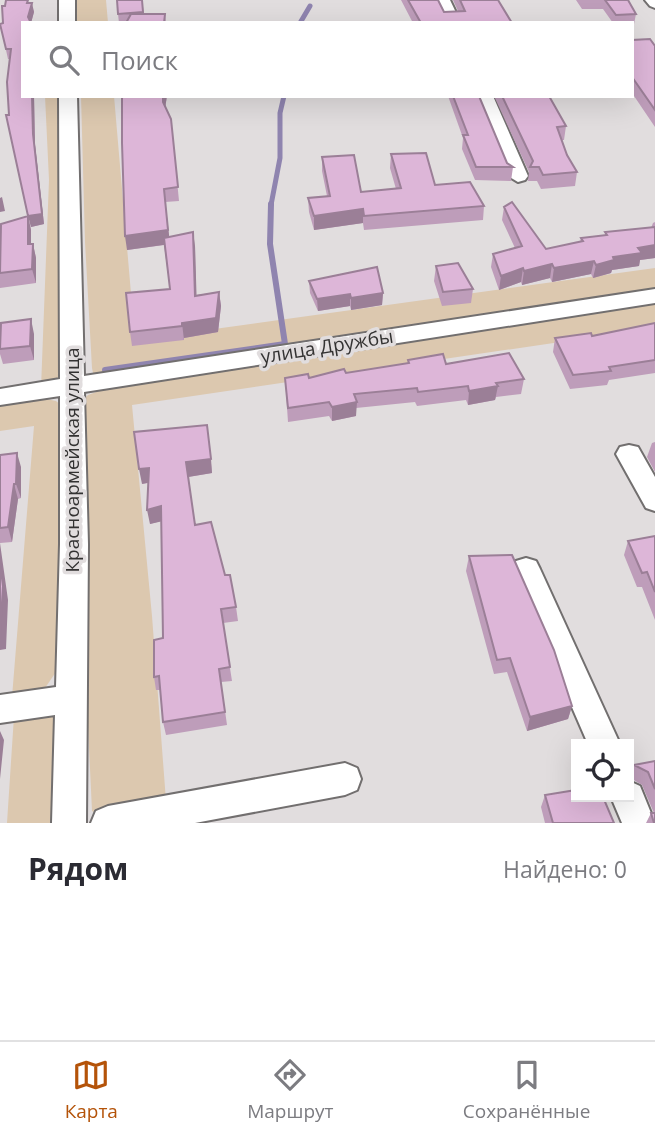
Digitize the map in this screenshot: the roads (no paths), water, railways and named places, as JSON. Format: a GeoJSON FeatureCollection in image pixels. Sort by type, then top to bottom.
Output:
{"type":"FeatureCollection","features":[{"type":"Feature","properties":{"kind":"street"},"geometry":{"type":"LineString","coordinates":[[67,0],[67,21]]}},
{"type":"Feature","properties":{"kind":"street"},"geometry":{"type":"LineString","coordinates":[[442,0],[452,21]]}},
{"type":"Feature","properties":{"kind":"street","name":"Красноармейская улица"},"geometry":{"type":"LineString","coordinates":[[68,98],[72,386],[69,823]]}},
{"type":"Feature","properties":{"kind":"street"},"geometry":{"type":"LineString","coordinates":[[485,98],[518,176]]}},
{"type":"Feature","properties":{"kind":"street","name":"улица Дружбы"},"geometry":{"type":"LineString","coordinates":[[0,397],[655,296]]}},
{"type":"Feature","properties":{"kind":"street"},"geometry":{"type":"LineString","coordinates":[[629,454],[655,500]]}},
{"type":"Feature","properties":{"kind":"street"},"geometry":{"type":"LineString","coordinates":[[526,569],[602,739]]}},
{"type":"Feature","properties":{"kind":"street"},"geometry":{"type":"LineString","coordinates":[[0,709],[71,699]]}},
{"type":"Feature","properties":{"kind":"street"},"geometry":{"type":"LineString","coordinates":[[108,823],[345,779]]}},
{"type":"Feature","properties":{"kind":"street"},"geometry":{"type":"LineString","coordinates":[[630,802],[639,823]]}},
{"type":"Feature","properties":{"kind":"waterway"},"geometry":{"type":"LineString","coordinates":[[301,21],[310,6]]}},
{"type":"Feature","properties":{"kind":"waterway"},"geometry":{"type":"LineString","coordinates":[[271,205],[280,158],[280,113],[284,98]]}},
{"type":"Feature","properties":{"kind":"waterway"},"geometry":{"type":"LineString","coordinates":[[105,370],[285,344],[270,244],[271,204]]}}]}
